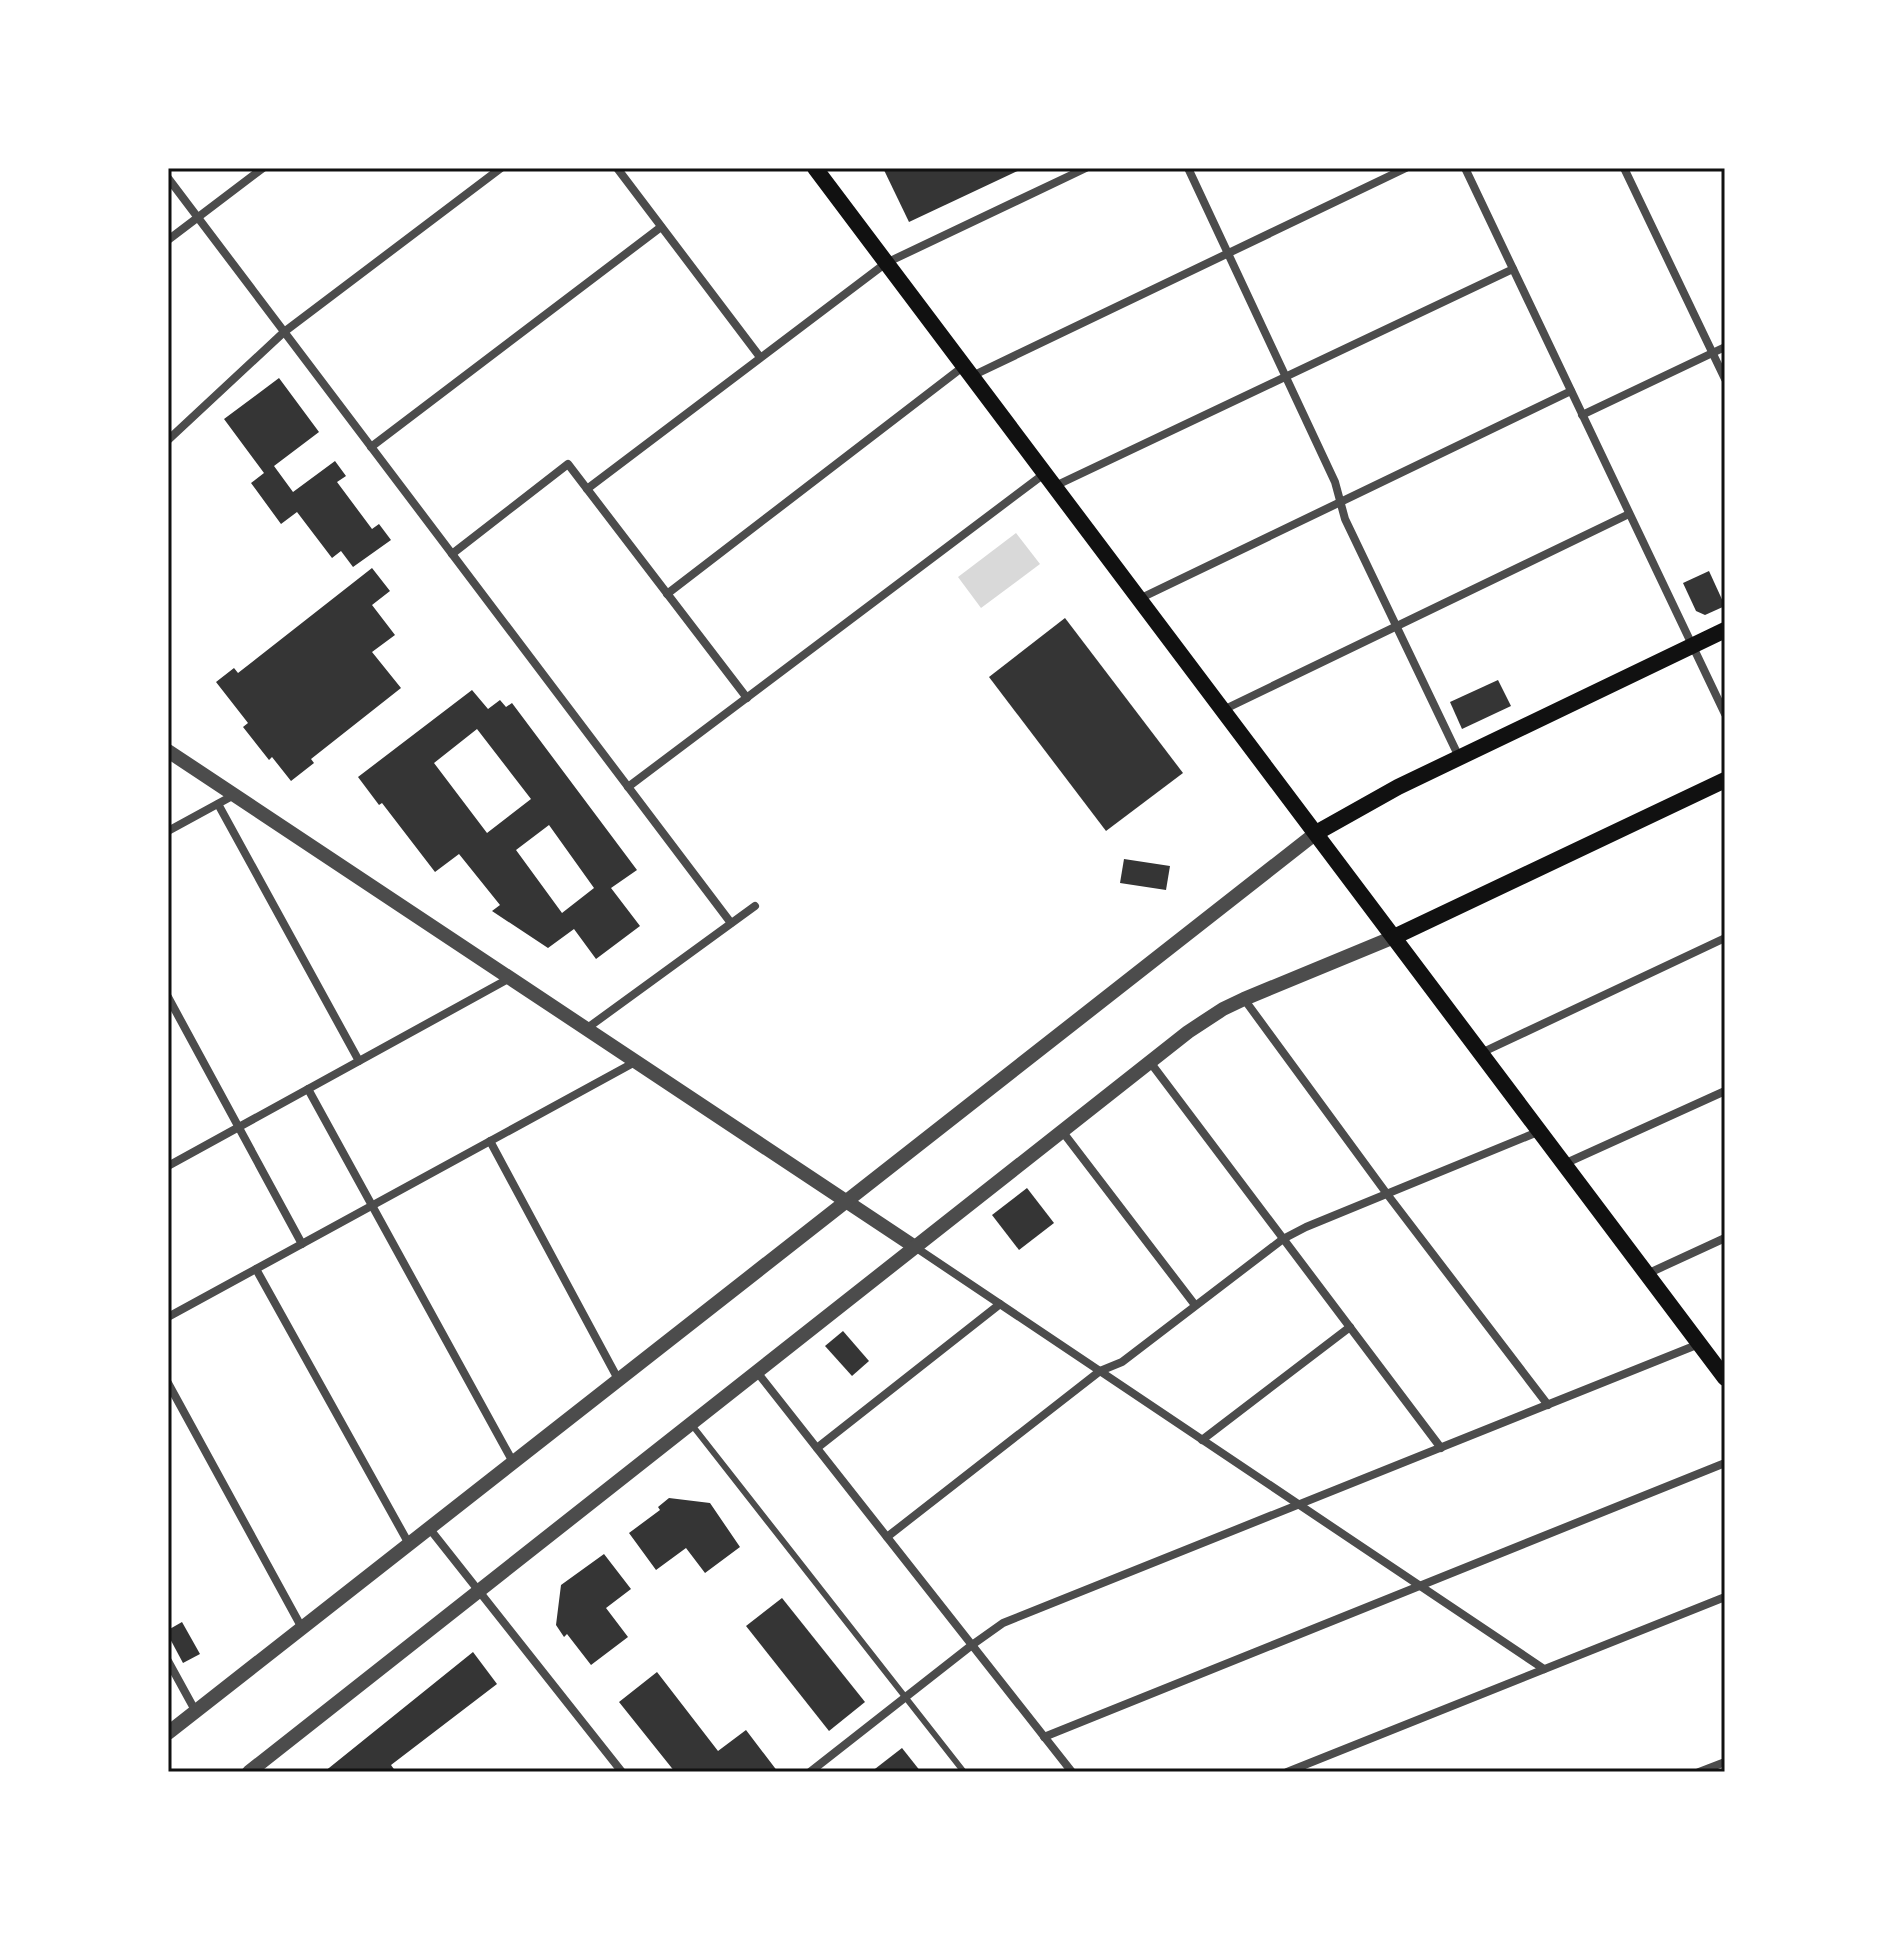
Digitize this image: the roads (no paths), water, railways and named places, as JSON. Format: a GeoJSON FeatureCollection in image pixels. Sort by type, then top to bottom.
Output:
{"type":"FeatureCollection","features":[{"type":"Feature","properties":{"kind":"main road"},"geometry":{"type":"LineString","coordinates":[[815,168],[1725,1378]]}},
{"type":"Feature","properties":{"kind":"main road"},"geometry":{"type":"LineString","coordinates":[[1316,833],[1398,787],[1725,630]]}},
{"type":"Feature","properties":{"kind":"main road"},"geometry":{"type":"LineString","coordinates":[[1394,937],[1725,780]]}},
{"type":"Feature","properties":{"kind":"street"},"geometry":{"type":"LineString","coordinates":[[168,240],[263,168]]}},
{"type":"Feature","properties":{"kind":"street"},"geometry":{"type":"LineString","coordinates":[[168,440],[284,332],[501,168]]}},
{"type":"Feature","properties":{"kind":"street"},"geometry":{"type":"LineString","coordinates":[[617,168],[760,357]]}},
{"type":"Feature","properties":{"kind":"street"},"geometry":{"type":"LineString","coordinates":[[587,489],[886,263],[1086,168]]}},
{"type":"Feature","properties":{"kind":"street"},"geometry":{"type":"LineString","coordinates":[[1188,168],[1335,482],[1345,519],[1459,757]]}},
{"type":"Feature","properties":{"kind":"street"},"geometry":{"type":"LineString","coordinates":[[667,594],[968,371],[1406,168]]}},
{"type":"Feature","properties":{"kind":"street"},"geometry":{"type":"LineString","coordinates":[[1465,168],[1725,714]]}},
{"type":"Feature","properties":{"kind":"street"},"geometry":{"type":"LineString","coordinates":[[1624,168],[1725,379]]}},
{"type":"Feature","properties":{"kind":"street"},"geometry":{"type":"LineString","coordinates":[[168,178],[731,923]]}},
{"type":"Feature","properties":{"kind":"street"},"geometry":{"type":"LineString","coordinates":[[371,447],[661,227]]}},
{"type":"Feature","properties":{"kind":"street"},"geometry":{"type":"LineString","coordinates":[[628,787],[1050,480],[1285,376],[1513,269]]}},
{"type":"Feature","properties":{"kind":"street"},"geometry":{"type":"LineString","coordinates":[[1582,415],[1725,347]]}},
{"type":"Feature","properties":{"kind":"street"},"geometry":{"type":"LineString","coordinates":[[1139,599],[1571,391]]}},
{"type":"Feature","properties":{"kind":"street"},"geometry":{"type":"LineString","coordinates":[[452,554],[568,464],[747,698]]}},
{"type":"Feature","properties":{"kind":"street"},"geometry":{"type":"LineString","coordinates":[[1223,710],[1629,514]]}},
{"type":"Feature","properties":{"kind":"street"},"geometry":{"type":"LineString","coordinates":[[168,751],[1544,1669]]}},
{"type":"Feature","properties":{"kind":"street"},"geometry":{"type":"LineString","coordinates":[[168,831],[234,795]]}},
{"type":"Feature","properties":{"kind":"street"},"geometry":{"type":"LineString","coordinates":[[218,804],[359,1061]]}},
{"type":"Feature","properties":{"kind":"street"},"geometry":{"type":"LineString","coordinates":[[168,1733],[1316,833]]}},
{"type":"Feature","properties":{"kind":"street"},"geometry":{"type":"LineString","coordinates":[[586,1029],[755,906]]}},
{"type":"Feature","properties":{"kind":"street"},"geometry":{"type":"LineString","coordinates":[[249,1772],[268,1766],[478,1592],[1203,1021],[1244,999],[1394,937]]}},
{"type":"Feature","properties":{"kind":"street"},"geometry":{"type":"LineString","coordinates":[[1481,1053],[1725,938]]}},
{"type":"Feature","properties":{"kind":"street"},"geometry":{"type":"LineString","coordinates":[[168,1166],[510,978]]}},
{"type":"Feature","properties":{"kind":"street"},"geometry":{"type":"LineString","coordinates":[[168,997],[302,1244]]}},
{"type":"Feature","properties":{"kind":"street"},"geometry":{"type":"LineString","coordinates":[[1244,999],[1387,1194],[1548,1405]]}},
{"type":"Feature","properties":{"kind":"street"},"geometry":{"type":"LineString","coordinates":[[168,1317],[635,1062]]}},
{"type":"Feature","properties":{"kind":"street"},"geometry":{"type":"LineString","coordinates":[[1150,1062],[1441,1448]]}},
{"type":"Feature","properties":{"kind":"street"},"geometry":{"type":"LineString","coordinates":[[308,1089],[513,1462]]}},
{"type":"Feature","properties":{"kind":"street"},"geometry":{"type":"LineString","coordinates":[[1564,1164],[1725,1091]]}},
{"type":"Feature","properties":{"kind":"street"},"geometry":{"type":"LineString","coordinates":[[1062,1131],[1195,1305]]}},
{"type":"Feature","properties":{"kind":"street"},"geometry":{"type":"LineString","coordinates":[[887,1537],[1100,1371],[1122,1362],[1283,1239],[1540,1131]]}},
{"type":"Feature","properties":{"kind":"street"},"geometry":{"type":"LineString","coordinates":[[490,1141],[618,1379]]}},
{"type":"Feature","properties":{"kind":"street"},"geometry":{"type":"LineString","coordinates":[[1647,1274],[1725,1238]]}},
{"type":"Feature","properties":{"kind":"street"},"geometry":{"type":"LineString","coordinates":[[256,1269],[409,1544]]}},
{"type":"Feature","properties":{"kind":"street"},"geometry":{"type":"LineString","coordinates":[[817,1448],[1000,1304]]}},
{"type":"Feature","properties":{"kind":"street"},"geometry":{"type":"LineString","coordinates":[[1202,1440],[1350,1327]]}},
{"type":"Feature","properties":{"kind":"street"},"geometry":{"type":"LineString","coordinates":[[810,1772],[1003,1623],[1700,1344]]}},
{"type":"Feature","properties":{"kind":"street"},"geometry":{"type":"LineString","coordinates":[[757,1372],[1072,1772]]}},
{"type":"Feature","properties":{"kind":"street"},"geometry":{"type":"LineString","coordinates":[[168,1383],[302,1628]]}},
{"type":"Feature","properties":{"kind":"street"},"geometry":{"type":"LineString","coordinates":[[1044,1737],[1725,1463]]}},
{"type":"Feature","properties":{"kind":"street"},"geometry":{"type":"LineString","coordinates":[[429,1528],[622,1772]]}},
{"type":"Feature","properties":{"kind":"street"},"geometry":{"type":"LineString","coordinates":[[1287,1772],[1725,1597]]}},
{"type":"Feature","properties":{"kind":"street"},"geometry":{"type":"LineString","coordinates":[[168,1661],[196,1712]]}},
{"type":"Feature","properties":{"kind":"street"},"geometry":{"type":"LineString","coordinates":[[1699,1772],[1725,1762]]}},
{"type":"Feature","properties":{"kind":"lane"},"geometry":{"type":"LineString","coordinates":[[691,1424],[964,1772]]}}]}
